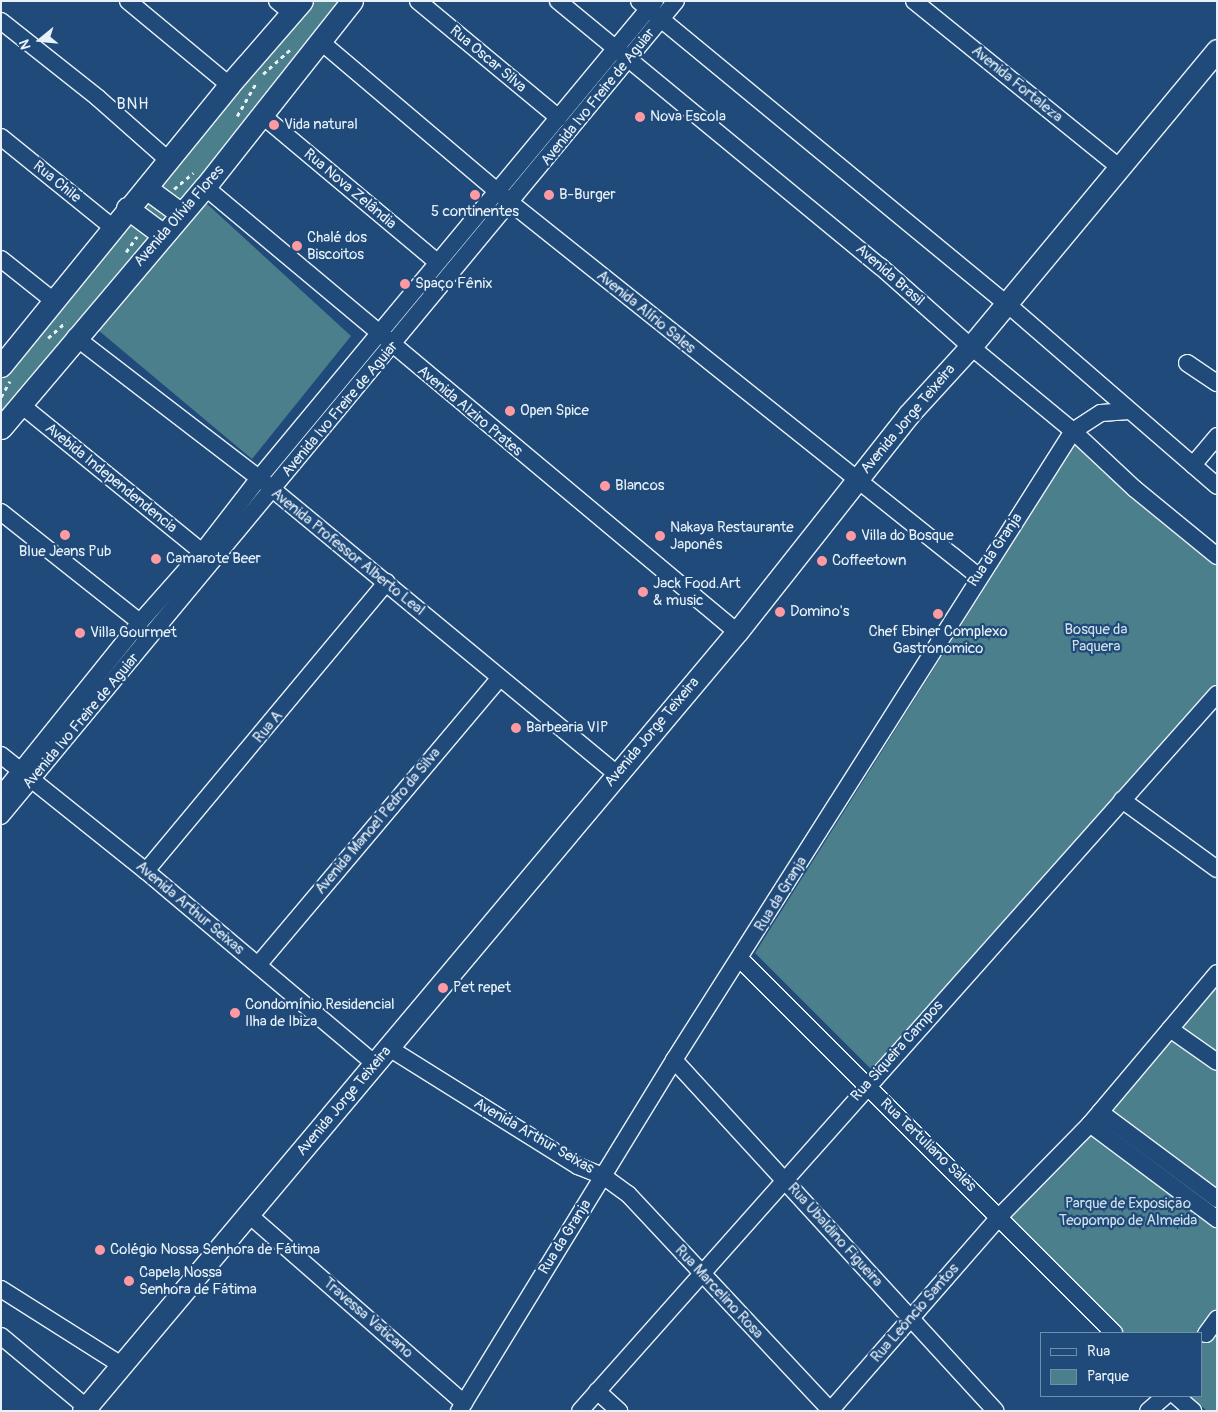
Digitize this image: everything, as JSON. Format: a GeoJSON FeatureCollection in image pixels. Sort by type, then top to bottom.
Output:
{"type":"FeatureCollection","features":[{"type":"Feature","properties":{"kind":"main road","name":"Avenida Olívia Flores"},"geometry":{"type":"LineString","coordinates":[[1,428],[162,234],[205,187],[352,1]]}},
{"type":"Feature","properties":{"kind":"main road"},"geometry":{"type":"LineString","coordinates":[[1,366],[55,302],[127,208],[146,188],[229,85],[290,5]]}},
{"type":"Feature","properties":{"kind":"main road","name":"Avenida Jorge Teixeira"},"geometry":{"type":"LineString","coordinates":[[84,1409],[382,1056],[616,773],[737,632],[909,414],[970,346],[1217,50]]}},
{"type":"Feature","properties":{"kind":"main road"},"geometry":{"type":"LineString","coordinates":[[146,188],[180,213]]}},
{"type":"Feature","properties":{"kind":"main road"},"geometry":{"type":"LineString","coordinates":[[127,208],[162,234]]}},
{"type":"Feature","properties":{"kind":"street"},"geometry":{"type":"LineString","coordinates":[[128,1],[229,85]]}},
{"type":"Feature","properties":{"kind":"street","name":"Rua Oscar Silva"},"geometry":{"type":"LineString","coordinates":[[418,1],[559,118]]}},
{"type":"Feature","properties":{"kind":"street","name":"Avenida Brasil"},"geometry":{"type":"LineString","coordinates":[[558,1],[621,55],[880,266],[970,346],[1073,431],[1135,489],[1217,556]]}},
{"type":"Feature","properties":{"kind":"street","name":"Avenida Ivo Freire de Aguiar"},"geometry":{"type":"LineString","coordinates":[[1,816],[26,776],[140,622],[202,552],[259,478],[437,262],[559,118],[621,55],[662,18],[676,1]]}},
{"type":"Feature","properties":{"kind":"street","name":"Avenida Fortaleza"},"geometry":{"type":"LineString","coordinates":[[914,1],[1119,167]]}},
{"type":"Feature","properties":{"kind":"street"},"geometry":{"type":"LineString","coordinates":[[648,4],[662,18],[1006,303],[1217,486]]}},
{"type":"Feature","properties":{"kind":"street","name":"Avenida Ivo Freire de Aguiar"},"geometry":{"type":"LineString","coordinates":[[1,794],[26,776],[272,491],[511,203],[621,55],[648,4]]}},
{"type":"Feature","properties":{"kind":"street"},"geometry":{"type":"LineString","coordinates":[[1,21],[98,98],[168,160]]}},
{"type":"Feature","properties":{"kind":"street","name":"Avenida Alírio Sales"},"geometry":{"type":"LineString","coordinates":[[320,41],[511,203],[856,481],[978,576]]}},
{"type":"Feature","properties":{"kind":"street","name":"Rua Nova Zelândia"},"geometry":{"type":"LineString","coordinates":[[262,116],[437,262]]}},
{"type":"Feature","properties":{"kind":"street","name":"Rua Chile"},"geometry":{"type":"LineString","coordinates":[[1,137],[112,227]]}},
{"type":"Feature","properties":{"kind":"street","name":"Avenida Alziro Prates"},"geometry":{"type":"LineString","coordinates":[[205,187],[392,346],[737,632]]}},
{"type":"Feature","properties":{"kind":"street"},"geometry":{"type":"LineString","coordinates":[[1,259],[55,302]]}},
{"type":"Feature","properties":{"kind":"street","name":"Avenida Professor Alberto Leal"},"geometry":{"type":"LineString","coordinates":[[75,337],[259,478],[272,491],[386,582],[616,773]]}},
{"type":"Feature","properties":{"kind":"street"},"geometry":{"type":"LineString","coordinates":[[1187,363],[1217,383]]}},
{"type":"Feature","properties":{"kind":"street","name":"Avebida Independendencia"},"geometry":{"type":"LineString","coordinates":[[20,404],[202,552]]}},
{"type":"Feature","properties":{"kind":"street","name":"Rua da Granja"},"geometry":{"type":"LineString","coordinates":[[462,1407],[674,1060],[740,959],[978,576],[1073,431],[1101,413],[1128,410]]}},
{"type":"Feature","properties":{"kind":"street"},"geometry":{"type":"LineString","coordinates":[[1193,465],[1217,436]]}},
{"type":"Feature","properties":{"kind":"street"},"geometry":{"type":"LineString","coordinates":[[1,512],[140,622]]}},
{"type":"Feature","properties":{"kind":"street","name":"Rua A"},"geometry":{"type":"LineString","coordinates":[[146,871],[386,582]]}},
{"type":"Feature","properties":{"kind":"street","name":"Avenida Manoel Pedro da Silva"},"geometry":{"type":"LineString","coordinates":[[258,965],[500,678]]}},
{"type":"Feature","properties":{"kind":"street","name":"Rua Siqueira Campos"},"geometry":{"type":"LineString","coordinates":[[580,1411],[866,1085],[1217,694]]}},
{"type":"Feature","properties":{"kind":"street","name":"Avenida Arthur Seixas"},"geometry":{"type":"LineString","coordinates":[[1,755],[146,871],[258,965],[382,1056],[578,1166],[604,1176]]}},
{"type":"Feature","properties":{"kind":"street"},"geometry":{"type":"LineString","coordinates":[[1122,800],[1217,869]]}},
{"type":"Feature","properties":{"kind":"street","name":"Rua Tertuliano Sales"},"geometry":{"type":"LineString","coordinates":[[740,959],[1000,1216],[1113,1332]]}},
{"type":"Feature","properties":{"kind":"street","name":"Rua Leôncio Santos"},"geometry":{"type":"LineString","coordinates":[[831,1411],[1000,1216],[1095,1118],[1217,973]]}},
{"type":"Feature","properties":{"kind":"street"},"geometry":{"type":"LineString","coordinates":[[1170,1029],[1217,1062]]}},
{"type":"Feature","properties":{"kind":"street","name":"Rua Ubaldino Figueira"},"geometry":{"type":"LineString","coordinates":[[674,1060],[996,1411]]}},
{"type":"Feature","properties":{"kind":"street"},"geometry":{"type":"LineString","coordinates":[[1095,1118],[1217,1199]]}},
{"type":"Feature","properties":{"kind":"street"},"geometry":{"type":"LineString","coordinates":[[1095,1118],[1217,1219]]}},
{"type":"Feature","properties":{"kind":"street","name":"Rua Marcelino Rosa"},"geometry":{"type":"LineString","coordinates":[[604,1176],[653,1218],[700,1274],[831,1411]]}},
{"type":"Feature","properties":{"kind":"street","name":"Travessa Vaticano"},"geometry":{"type":"LineString","coordinates":[[248,1214],[462,1407]]}},
{"type":"Feature","properties":{"kind":"street"},"geometry":{"type":"LineString","coordinates":[[1,1289],[121,1365]]}},
{"type":"Feature","properties":{"kind":"street"},"geometry":{"type":"LineString","coordinates":[[1206,1334],[1217,1319]]}},
{"type":"Feature","properties":{"kind":"street"},"geometry":{"type":"LineString","coordinates":[[1,1336],[84,1409]]}},
{"type":"Feature","properties":{"kind":"street"},"geometry":{"type":"LineString","coordinates":[[597,1391],[618,1411]]}},
{"type":"Feature","properties":{"kind":"street"},"geometry":{"type":"LineString","coordinates":[[1148,1411],[1164,1397]]}},
{"type":"Feature","properties":{"kind":"street"},"geometry":{"type":"LineString","coordinates":[[1177,1397],[1193,1411]]}},
{"type":"Feature","properties":{"kind":"green space"},"geometry":{"type":"Polygon","coordinates":[[[301,1],[356,1],[1,428],[1,368],[301,1]]]}},
{"type":"Feature","properties":{"kind":"green space"},"geometry":{"type":"Polygon","coordinates":[[[206,203],[351,336],[252,459],[98,330],[206,203]]]}},
{"type":"Feature","properties":{"kind":"green space","name":"Bosque da Paquera"},"geometry":{"type":"Polygon","coordinates":[[[1075,444],[1217,557],[1217,683],[872,1070],[755,953],[1075,444]]]}},
{"type":"Feature","properties":{"kind":"green space","name":"Parque de Exposição Teopompo de Almeida"},"geometry":{"type":"Polygon","coordinates":[[[1217,974],[1217,1411],[1207,1411],[1191,1397],[1203,1397],[1203,1332],[1123,1332],[1000,1216],[1217,974]]]}},
{"type":"Feature","properties":{"kind":"place","name":"Nova Escola"},"geometry":{"type":"Point","coordinates":[640,117]}},
{"type":"Feature","properties":{"kind":"place","name":"Vida natural"},"geometry":{"type":"Point","coordinates":[274,125]}},
{"type":"Feature","properties":{"kind":"place","name":"5 continentes"},"geometry":{"type":"Point","coordinates":[475,195]}},
{"type":"Feature","properties":{"kind":"place","name":"B-Burger"},"geometry":{"type":"Point","coordinates":[549,195]}},
{"type":"Feature","properties":{"kind":"place","name":"Chalé dos Biscoitos"},"geometry":{"type":"Point","coordinates":[297,246]}},
{"type":"Feature","properties":{"kind":"place","name":"Spaço Fênix"},"geometry":{"type":"Point","coordinates":[405,284]}},
{"type":"Feature","properties":{"kind":"place","name":"Open Spice"},"geometry":{"type":"Point","coordinates":[510,411]}},
{"type":"Feature","properties":{"kind":"place","name":"Blancos"},"geometry":{"type":"Point","coordinates":[605,486]}},
{"type":"Feature","properties":{"kind":"place","name":"Blue Jeans Pub"},"geometry":{"type":"Point","coordinates":[65,535]}},
{"type":"Feature","properties":{"kind":"place","name":"Nakaya Restaurante Japonês"},"geometry":{"type":"Point","coordinates":[660,536]}},
{"type":"Feature","properties":{"kind":"place","name":"Villa do Bosque"},"geometry":{"type":"Point","coordinates":[851,536]}},
{"type":"Feature","properties":{"kind":"place","name":"Camarote Beer"},"geometry":{"type":"Point","coordinates":[156,559]}},
{"type":"Feature","properties":{"kind":"place","name":"Coffeetown"},"geometry":{"type":"Point","coordinates":[822,561]}},
{"type":"Feature","properties":{"kind":"place","name":"Jack Food.Art & music"},"geometry":{"type":"Point","coordinates":[643,592]}},
{"type":"Feature","properties":{"kind":"place","name":"Domino's"},"geometry":{"type":"Point","coordinates":[780,612]}},
{"type":"Feature","properties":{"kind":"place","name":"Chef Ebiner Complexo Gastronomico"},"geometry":{"type":"Point","coordinates":[938,614]}},
{"type":"Feature","properties":{"kind":"place","name":"Villa Gourmet"},"geometry":{"type":"Point","coordinates":[80,633]}},
{"type":"Feature","properties":{"kind":"place","name":"Barbearia VIP"},"geometry":{"type":"Point","coordinates":[516,728]}},
{"type":"Feature","properties":{"kind":"place","name":"Pet repet"},"geometry":{"type":"Point","coordinates":[443,988]}},
{"type":"Feature","properties":{"kind":"place","name":"Condomínio Residencial Ilha de Ibiza"},"geometry":{"type":"Point","coordinates":[235,1013]}},
{"type":"Feature","properties":{"kind":"place","name":"Colégio Nossa Senhora de Fátima"},"geometry":{"type":"Point","coordinates":[100,1250]}},
{"type":"Feature","properties":{"kind":"place","name":"Capela Nossa Senhora de Fátima"},"geometry":{"type":"Point","coordinates":[129,1281]}},
{"type":"Feature","properties":{"kind":"district","name":"BNH"},"geometry":{"type":"Point","coordinates":[133,104]}}]}
